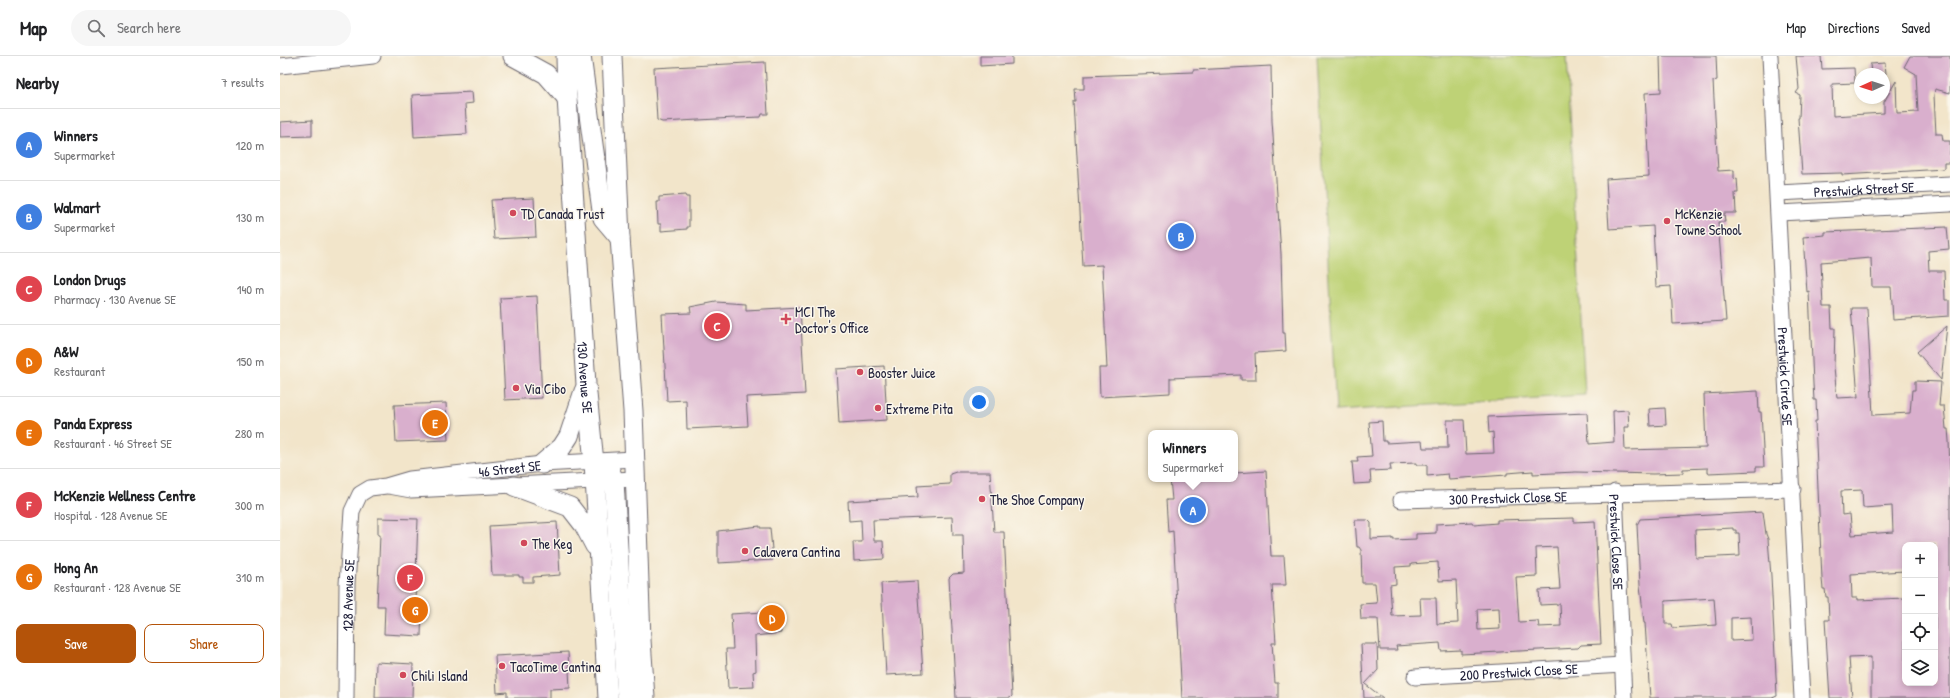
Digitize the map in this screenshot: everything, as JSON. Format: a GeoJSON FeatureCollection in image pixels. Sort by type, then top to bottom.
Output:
{"type":"FeatureCollection","features":[{"type":"Feature","properties":{"kind":"main road"},"geometry":{"type":"LineString","coordinates":[[513,56],[546,74],[567,98]]}},
{"type":"Feature","properties":{"kind":"main road","name":"130 Avenue SE"},"geometry":{"type":"LineString","coordinates":[[566,56],[567,98],[586,384],[594,462],[598,553],[608,698]]}},
{"type":"Feature","properties":{"kind":"main road"},"geometry":{"type":"LineString","coordinates":[[581,56],[603,218],[620,238]]}},
{"type":"Feature","properties":{"kind":"main road"},"geometry":{"type":"LineString","coordinates":[[612,56],[620,238],[633,411],[641,640],[645,698]]}},
{"type":"Feature","properties":{"kind":"main road"},"geometry":{"type":"LineString","coordinates":[[542,464],[562,447],[569,436],[586,384]]}},
{"type":"Feature","properties":{"kind":"main road"},"geometry":{"type":"LineString","coordinates":[[594,462],[609,468],[614,481],[627,698]]}},
{"type":"Feature","properties":{"kind":"main road"},"geometry":{"type":"LineString","coordinates":[[514,486],[570,507],[584,525],[598,553]]}},
{"type":"Feature","properties":{"kind":"street"},"geometry":{"type":"LineString","coordinates":[[280,66],[373,56]]}},
{"type":"Feature","properties":{"kind":"street","name":"Prestwick Circle SE"},"geometry":{"type":"LineString","coordinates":[[1770,56],[1793,489],[1802,698]]}},
{"type":"Feature","properties":{"kind":"street","name":"Prestwick Street SE"},"geometry":{"type":"LineString","coordinates":[[1778,193],[1950,184]]}},
{"type":"Feature","properties":{"kind":"street","name":"Prestwick Street SE"},"geometry":{"type":"LineString","coordinates":[[1779,213],[1950,204]]}},
{"type":"Feature","properties":{"kind":"street","name":"46 Street SE"},"geometry":{"type":"LineString","coordinates":[[360,494],[370,488],[386,486],[410,479],[542,464],[634,459]]}},
{"type":"Feature","properties":{"kind":"street","name":"46 Street SE"},"geometry":{"type":"LineString","coordinates":[[386,486],[411,490],[635,479]]}},
{"type":"Feature","properties":{"kind":"street","name":"Prestwick Close SE"},"geometry":{"type":"LineString","coordinates":[[1624,698],[1615,492],[1793,489]]}},
{"type":"Feature","properties":{"kind":"street","name":"300 Prestwick Close SE"},"geometry":{"type":"LineString","coordinates":[[1401,500],[1615,492]]}},
{"type":"Feature","properties":{"kind":"street","name":"128 Avenue SE"},"geometry":{"type":"LineString","coordinates":[[346,698],[348,584],[352,512],[360,494]]}},
{"type":"Feature","properties":{"kind":"street","name":"200 Prestwick Close SE"},"geometry":{"type":"LineString","coordinates":[[1415,677],[1623,665]]}},
{"type":"Feature","properties":{"kind":"green space"},"geometry":{"type":"Polygon","coordinates":[[[1317,56],[1567,56],[1585,395],[1336,411],[1317,56]]]}},
{"type":"Feature","properties":{"kind":"building"},"geometry":{"type":"Polygon","coordinates":[[[980,56],[1012,56],[1012,64],[980,66],[980,56]]]}},
{"type":"Feature","properties":{"kind":"building"},"geometry":{"type":"Polygon","coordinates":[[[1660,56],[1716,56],[1717,80],[1713,81],[1718,171],[1734,170],[1734,179],[1737,178],[1738,193],[1735,193],[1736,213],[1724,213],[1725,222],[1718,222],[1726,321],[1673,324],[1671,286],[1656,287],[1653,226],[1609,229],[1606,179],[1649,176],[1645,93],[1661,92],[1660,56]]]}},
{"type":"Feature","properties":{"kind":"building"},"geometry":{"type":"Polygon","coordinates":[[[1796,56],[1821,56],[1822,69],[1854,68],[1854,83],[1832,84],[1833,116],[1884,113],[1884,104],[1890,104],[1890,92],[1896,81],[1897,113],[1918,112],[1916,74],[1904,67],[1910,56],[1950,56],[1950,93],[1935,89],[1934,95],[1936,134],[1942,134],[1943,141],[1950,141],[1950,163],[1944,163],[1944,169],[1842,175],[1842,173],[1802,174],[1798,118],[1800,95],[1796,93],[1799,89],[1796,56]]]}},
{"type":"Feature","properties":{"kind":"building"},"geometry":{"type":"Polygon","coordinates":[[[765,62],[768,114],[762,114],[761,117],[662,122],[657,120],[654,68],[765,62]]]}},
{"type":"Feature","properties":{"kind":"building"},"geometry":{"type":"Polygon","coordinates":[[[1885,63],[1885,68],[1870,68],[1870,64],[1885,63]]]}},
{"type":"Feature","properties":{"kind":"building"},"geometry":{"type":"Polygon","coordinates":[[[1271,66],[1272,121],[1281,254],[1283,333],[1285,333],[1286,351],[1255,353],[1256,380],[1241,380],[1241,375],[1170,378],[1170,393],[1100,397],[1099,368],[1107,368],[1102,265],[1083,266],[1074,102],[1076,102],[1075,89],[1084,89],[1084,76],[1193,72],[1193,70],[1271,66]]]}},
{"type":"Feature","properties":{"kind":"building"},"geometry":{"type":"Polygon","coordinates":[[[472,92],[473,103],[465,104],[467,134],[414,137],[412,95],[472,92]]]}},
{"type":"Feature","properties":{"kind":"building"},"geometry":{"type":"Polygon","coordinates":[[[312,120],[312,136],[280,137],[280,122],[312,120]]]}},
{"type":"Feature","properties":{"kind":"building"},"geometry":{"type":"Polygon","coordinates":[[[685,195],[686,197],[689,197],[689,227],[687,227],[687,229],[661,231],[661,224],[658,224],[657,202],[659,202],[659,197],[685,195]]]}},
{"type":"Feature","properties":{"kind":"building"},"geometry":{"type":"Polygon","coordinates":[[[534,198],[536,237],[494,239],[491,200],[534,198]]]}},
{"type":"Feature","properties":{"kind":"building"},"geometry":{"type":"Polygon","coordinates":[[[1947,227],[1949,249],[1928,251],[1929,271],[1944,271],[1945,300],[1949,300],[1949,316],[1893,320],[1891,287],[1872,287],[1871,258],[1821,262],[1823,307],[1831,307],[1832,328],[1835,328],[1834,367],[1837,398],[1858,397],[1851,308],[1867,308],[1873,415],[1910,413],[1912,390],[1915,390],[1915,381],[1941,382],[1939,406],[1944,406],[1946,429],[1948,429],[1950,470],[1950,698],[1871,698],[1871,657],[1849,658],[1852,698],[1830,698],[1825,620],[1829,620],[1828,597],[1826,597],[1825,589],[1823,589],[1822,579],[1815,421],[1817,421],[1816,400],[1814,400],[1809,291],[1807,292],[1803,237],[1825,235],[1825,232],[1947,227]],[[1862,490],[1841,491],[1842,515],[1850,514],[1852,535],[1893,532],[1892,506],[1863,508],[1862,490]]]}},
{"type":"Feature","properties":{"kind":"building"},"geometry":{"type":"Polygon","coordinates":[[[537,296],[542,398],[505,400],[500,298],[537,296]]]}},
{"type":"Feature","properties":{"kind":"building"},"geometry":{"type":"Polygon","coordinates":[[[716,302],[746,304],[746,310],[800,307],[805,394],[746,397],[748,426],[687,429],[686,400],[667,401],[662,314],[691,313],[690,307],[716,302]]]}},
{"type":"Feature","properties":{"kind":"building"},"geometry":{"type":"Polygon","coordinates":[[[1947,326],[1941,380],[1917,352],[1947,326]]]}},
{"type":"Feature","properties":{"kind":"building"},"geometry":{"type":"Polygon","coordinates":[[[884,366],[887,420],[839,423],[836,369],[884,366]]]}},
{"type":"Feature","properties":{"kind":"building"},"geometry":{"type":"Polygon","coordinates":[[[1758,391],[1759,412],[1761,412],[1764,467],[1756,467],[1756,471],[1708,473],[1708,468],[1683,469],[1683,473],[1653,474],[1576,472],[1533,474],[1533,471],[1507,473],[1507,475],[1449,479],[1448,474],[1427,476],[1427,465],[1416,465],[1416,463],[1390,464],[1391,470],[1370,471],[1371,483],[1354,484],[1352,462],[1358,462],[1357,457],[1372,456],[1369,422],[1382,421],[1383,441],[1386,441],[1386,443],[1422,441],[1423,448],[1448,448],[1447,420],[1464,420],[1466,454],[1494,453],[1493,432],[1489,433],[1488,417],[1587,413],[1589,444],[1614,442],[1613,411],[1628,410],[1629,427],[1624,427],[1625,450],[1706,448],[1704,394],[1758,391]]]}},
{"type":"Feature","properties":{"kind":"building"},"geometry":{"type":"Polygon","coordinates":[[[446,403],[448,440],[396,442],[394,405],[446,403]]]}},
{"type":"Feature","properties":{"kind":"building"},"geometry":{"type":"Polygon","coordinates":[[[1665,408],[1666,425],[1650,426],[1649,409],[1665,408]]]}},
{"type":"Feature","properties":{"kind":"building"},"geometry":{"type":"Polygon","coordinates":[[[1266,471],[1271,556],[1284,556],[1286,585],[1272,585],[1276,643],[1272,643],[1275,683],[1278,683],[1278,698],[1182,698],[1173,531],[1168,532],[1166,500],[1172,500],[1170,482],[1238,482],[1238,473],[1266,471]]]}},
{"type":"Feature","properties":{"kind":"building"},"geometry":{"type":"Polygon","coordinates":[[[956,472],[990,472],[994,532],[1004,532],[1012,696],[1010,698],[956,698],[949,578],[953,574],[964,573],[963,535],[953,535],[952,517],[873,520],[874,541],[883,541],[884,559],[854,561],[853,542],[862,542],[861,520],[849,521],[848,501],[918,497],[917,486],[950,484],[950,474],[956,472]]]}},
{"type":"Feature","properties":{"kind":"building"},"geometry":{"type":"Polygon","coordinates":[[[1763,512],[1768,539],[1771,576],[1777,696],[1772,698],[1650,698],[1645,623],[1640,585],[1637,525],[1640,519],[1763,512]],[[1733,528],[1695,530],[1696,558],[1740,556],[1739,533],[1736,533],[1736,530],[1733,530],[1733,528]],[[1714,598],[1665,601],[1665,624],[1672,624],[1673,628],[1716,625],[1714,598]],[[1751,617],[1731,618],[1731,641],[1752,640],[1751,617]]]}},
{"type":"Feature","properties":{"kind":"building"},"geometry":{"type":"Polygon","coordinates":[[[378,518],[418,519],[415,601],[422,602],[421,636],[384,634],[385,606],[377,606],[380,535],[378,535],[378,518]]]}},
{"type":"Feature","properties":{"kind":"building"},"geometry":{"type":"Polygon","coordinates":[[[1574,518],[1574,522],[1595,521],[1601,644],[1581,645],[1578,648],[1461,654],[1461,650],[1441,651],[1440,643],[1396,646],[1397,650],[1380,650],[1378,619],[1361,619],[1360,604],[1377,603],[1375,583],[1362,583],[1361,550],[1357,547],[1355,520],[1368,520],[1371,523],[1371,539],[1393,538],[1393,540],[1416,539],[1416,534],[1436,533],[1436,524],[1472,522],[1474,525],[1497,523],[1497,520],[1574,518]],[[1557,547],[1536,548],[1537,576],[1516,577],[1519,622],[1538,621],[1539,627],[1561,626],[1560,604],[1540,605],[1539,590],[1560,589],[1557,547]],[[1438,562],[1411,564],[1411,566],[1395,567],[1396,584],[1390,585],[1392,616],[1421,615],[1420,598],[1436,598],[1437,624],[1458,623],[1456,580],[1439,581],[1438,562]],[[1499,608],[1477,609],[1478,630],[1500,629],[1499,608]]]}},
{"type":"Feature","properties":{"kind":"building"},"geometry":{"type":"Polygon","coordinates":[[[557,522],[560,575],[533,577],[533,582],[523,582],[523,577],[519,577],[519,575],[492,575],[489,526],[557,522]]]}},
{"type":"Feature","properties":{"kind":"building","name":"Calavera Cantina"},"geometry":{"type":"Polygon","coordinates":[[[760,526],[760,528],[770,528],[773,560],[718,563],[718,531],[760,526]]]}},
{"type":"Feature","properties":{"kind":"building"},"geometry":{"type":"Polygon","coordinates":[[[917,581],[923,673],[886,675],[881,583],[917,581]]]}},
{"type":"Feature","properties":{"kind":"building"},"geometry":{"type":"Polygon","coordinates":[[[780,611],[781,633],[755,636],[756,671],[753,672],[754,687],[728,688],[726,649],[733,649],[731,614],[780,611]]]}},
{"type":"Feature","properties":{"kind":"building"},"geometry":{"type":"Polygon","coordinates":[[[1361,644],[1377,644],[1378,670],[1365,684],[1383,698],[1364,698],[1361,644]]]}},
{"type":"Feature","properties":{"kind":"building"},"geometry":{"type":"Polygon","coordinates":[[[568,652],[570,688],[550,689],[550,698],[507,698],[507,692],[497,693],[495,656],[568,652]]]}},
{"type":"Feature","properties":{"kind":"building"},"geometry":{"type":"Polygon","coordinates":[[[376,662],[413,664],[412,698],[375,698],[376,662]]]}},
{"type":"Feature","properties":{"kind":"place","name":"TD Canada Trust"},"geometry":{"type":"Point","coordinates":[513,213]}},
{"type":"Feature","properties":{"kind":"place","name":"McKenzie Towne School"},"geometry":{"type":"Point","coordinates":[1667,221]}},
{"type":"Feature","properties":{"kind":"place","name":"Walmart"},"geometry":{"type":"Point","coordinates":[1181,236]}},
{"type":"Feature","properties":{"kind":"place","name":"MCI The Doctor's Office"},"geometry":{"type":"Point","coordinates":[786,319]}},
{"type":"Feature","properties":{"kind":"place","name":"London Drugs"},"geometry":{"type":"Point","coordinates":[717,326]}},
{"type":"Feature","properties":{"kind":"place","name":"Booster Juice"},"geometry":{"type":"Point","coordinates":[860,372]}},
{"type":"Feature","properties":{"kind":"place","name":"Via Cibo"},"geometry":{"type":"Point","coordinates":[516,388]}},
{"type":"Feature","properties":{"kind":"place","name":"Extreme Pita"},"geometry":{"type":"Point","coordinates":[878,408]}},
{"type":"Feature","properties":{"kind":"place","name":"Panda Express"},"geometry":{"type":"Point","coordinates":[435,423]}},
{"type":"Feature","properties":{"kind":"place","name":"The Shoe Company"},"geometry":{"type":"Point","coordinates":[982,499]}},
{"type":"Feature","properties":{"kind":"place","name":"Winners"},"geometry":{"type":"Point","coordinates":[1193,510]}},
{"type":"Feature","properties":{"kind":"place","name":"The Keg"},"geometry":{"type":"Point","coordinates":[524,543]}},
{"type":"Feature","properties":{"kind":"place","name":"Calavera Cantina"},"geometry":{"type":"Point","coordinates":[745,551]}},
{"type":"Feature","properties":{"kind":"place","name":"McKenzie Wellness Centre"},"geometry":{"type":"Point","coordinates":[410,578]}},
{"type":"Feature","properties":{"kind":"place","name":"Hong An"},"geometry":{"type":"Point","coordinates":[415,610]}},
{"type":"Feature","properties":{"kind":"place","name":"A&W"},"geometry":{"type":"Point","coordinates":[772,618]}},
{"type":"Feature","properties":{"kind":"place","name":"TacoTime Cantina"},"geometry":{"type":"Point","coordinates":[502,666]}},
{"type":"Feature","properties":{"kind":"place","name":"Chili Island"},"geometry":{"type":"Point","coordinates":[403,675]}}]}
